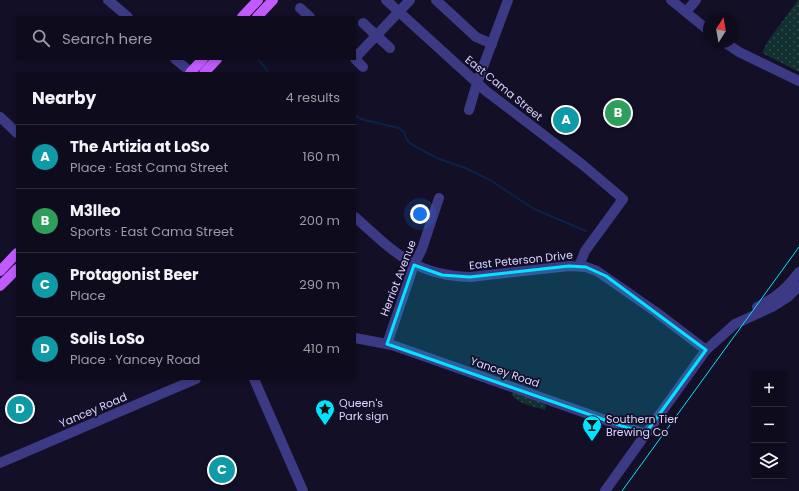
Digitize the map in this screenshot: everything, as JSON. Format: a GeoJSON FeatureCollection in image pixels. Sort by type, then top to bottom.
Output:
{"type":"FeatureCollection","features":[{"type":"Feature","properties":{"kind":"main road"},"geometry":{"type":"LineString","coordinates":[[243,16],[258,0]]}},
{"type":"Feature","properties":{"kind":"main road"},"geometry":{"type":"LineString","coordinates":[[258,16],[273,0]]}},
{"type":"Feature","properties":{"kind":"main road"},"geometry":{"type":"LineString","coordinates":[[192,72],[202,60]]}},
{"type":"Feature","properties":{"kind":"main road"},"geometry":{"type":"LineString","coordinates":[[205,72],[216,60]]}},
{"type":"Feature","properties":{"kind":"main road"},"geometry":{"type":"LineString","coordinates":[[0,271],[16,254]]}},
{"type":"Feature","properties":{"kind":"main road"},"geometry":{"type":"LineString","coordinates":[[0,286],[16,270]]}},
{"type":"Feature","properties":{"kind":"street"},"geometry":{"type":"LineString","coordinates":[[108,0],[127,16]]}},
{"type":"Feature","properties":{"kind":"street","name":"East Cama Street"},"geometry":{"type":"LineString","coordinates":[[386,0],[477,83],[623,199],[585,251],[579,266]]}},
{"type":"Feature","properties":{"kind":"street"},"geometry":{"type":"LineString","coordinates":[[356,57],[410,0]]}},
{"type":"Feature","properties":{"kind":"street"},"geometry":{"type":"LineString","coordinates":[[436,0],[476,36],[492,44]]}},
{"type":"Feature","properties":{"kind":"street"},"geometry":{"type":"LineString","coordinates":[[470,110],[477,83],[508,0]]}},
{"type":"Feature","properties":{"kind":"street"},"geometry":{"type":"LineString","coordinates":[[671,0],[703,26]]}},
{"type":"Feature","properties":{"kind":"street"},"geometry":{"type":"LineString","coordinates":[[686,12],[696,0]]}},
{"type":"Feature","properties":{"kind":"street"},"geometry":{"type":"LineString","coordinates":[[300,8],[309,16]]}},
{"type":"Feature","properties":{"kind":"street"},"geometry":{"type":"LineString","coordinates":[[363,23],[390,48]]}},
{"type":"Feature","properties":{"kind":"street"},"geometry":{"type":"LineString","coordinates":[[733,48],[799,81]]}},
{"type":"Feature","properties":{"kind":"street"},"geometry":{"type":"LineString","coordinates":[[356,59],[363,67]]}},
{"type":"Feature","properties":{"kind":"street"},"geometry":{"type":"LineString","coordinates":[[176,60],[190,72]]}},
{"type":"Feature","properties":{"kind":"street"},"geometry":{"type":"LineString","coordinates":[[0,117],[16,132]]}},
{"type":"Feature","properties":{"kind":"street","name":"Herriot Avenue"},"geometry":{"type":"LineString","coordinates":[[387,344],[414,265],[422,249],[438,198]]}},
{"type":"Feature","properties":{"kind":"street","name":"East Peterson Drive"},"geometry":{"type":"LineString","coordinates":[[356,218],[398,254],[414,265],[442,275],[470,277],[569,266],[579,266],[597,271],[656,312],[706,350]]}},
{"type":"Feature","properties":{"kind":"street"},"geometry":{"type":"LineString","coordinates":[[706,350],[709,339],[721,326],[738,315],[763,304],[779,294],[799,272]]}},
{"type":"Feature","properties":{"kind":"street"},"geometry":{"type":"LineString","coordinates":[[605,491],[706,350],[735,324],[767,310],[788,297],[799,286]]}},
{"type":"Feature","properties":{"kind":"street","name":"Yancey Road"},"geometry":{"type":"LineString","coordinates":[[356,338],[387,344],[645,434]]}},
{"type":"Feature","properties":{"kind":"street","name":"Yancey Road"},"geometry":{"type":"LineString","coordinates":[[0,463],[194,380]]}},
{"type":"Feature","properties":{"kind":"street"},"geometry":{"type":"LineString","coordinates":[[254,380],[304,491]]}},
{"type":"Feature","properties":{"kind":"highlighted area"},"geometry":{"type":"Polygon","coordinates":[[[414,265],[442,275],[470,277],[569,266],[586,267],[606,276],[706,350],[645,434],[387,344],[414,265]]]}},
{"type":"Feature","properties":{"kind":"green space"},"geometry":{"type":"Polygon","coordinates":[[[798,0],[799,72],[762,53],[768,41],[798,0]]]}},
{"type":"Feature","properties":{"kind":"green space"},"geometry":{"type":"Polygon","coordinates":[[[515,393],[544,403],[546,406],[545,410],[526,405],[518,401],[511,394],[515,393]]]}},
{"type":"Feature","properties":{"kind":"water"},"geometry":{"type":"Polygon","coordinates":[[[615,108],[617,125],[610,126],[608,109],[615,108]]]}},
{"type":"Feature","properties":{"kind":"waterway"},"geometry":{"type":"LineString","coordinates":[[259,60],[268,72]]}},
{"type":"Feature","properties":{"kind":"waterway"},"geometry":{"type":"LineString","coordinates":[[356,116],[364,120],[399,128],[404,132],[407,140],[411,144],[437,158],[465,168],[490,180],[534,209],[586,231]]}},
{"type":"Feature","properties":{"kind":"tram line"},"geometry":{"type":"LineString","coordinates":[[622,491],[799,247]]}},
{"type":"Feature","properties":{"kind":"place","name":"M3lleo"},"geometry":{"type":"Point","coordinates":[618,113]}},
{"type":"Feature","properties":{"kind":"place","name":"The Artizia at LoSo"},"geometry":{"type":"Point","coordinates":[566,120]}},
{"type":"Feature","properties":{"kind":"place","name":"Solis LoSo"},"geometry":{"type":"Point","coordinates":[20,409]}},
{"type":"Feature","properties":{"kind":"place","name":"Queen's Park sign"},"geometry":{"type":"Point","coordinates":[325,426]}},
{"type":"Feature","properties":{"kind":"place","name":"Southern Tier Brewing Co"},"geometry":{"type":"Point","coordinates":[592,442]}},
{"type":"Feature","properties":{"kind":"place","name":"Protagonist Beer"},"geometry":{"type":"Point","coordinates":[222,470]}}]}
